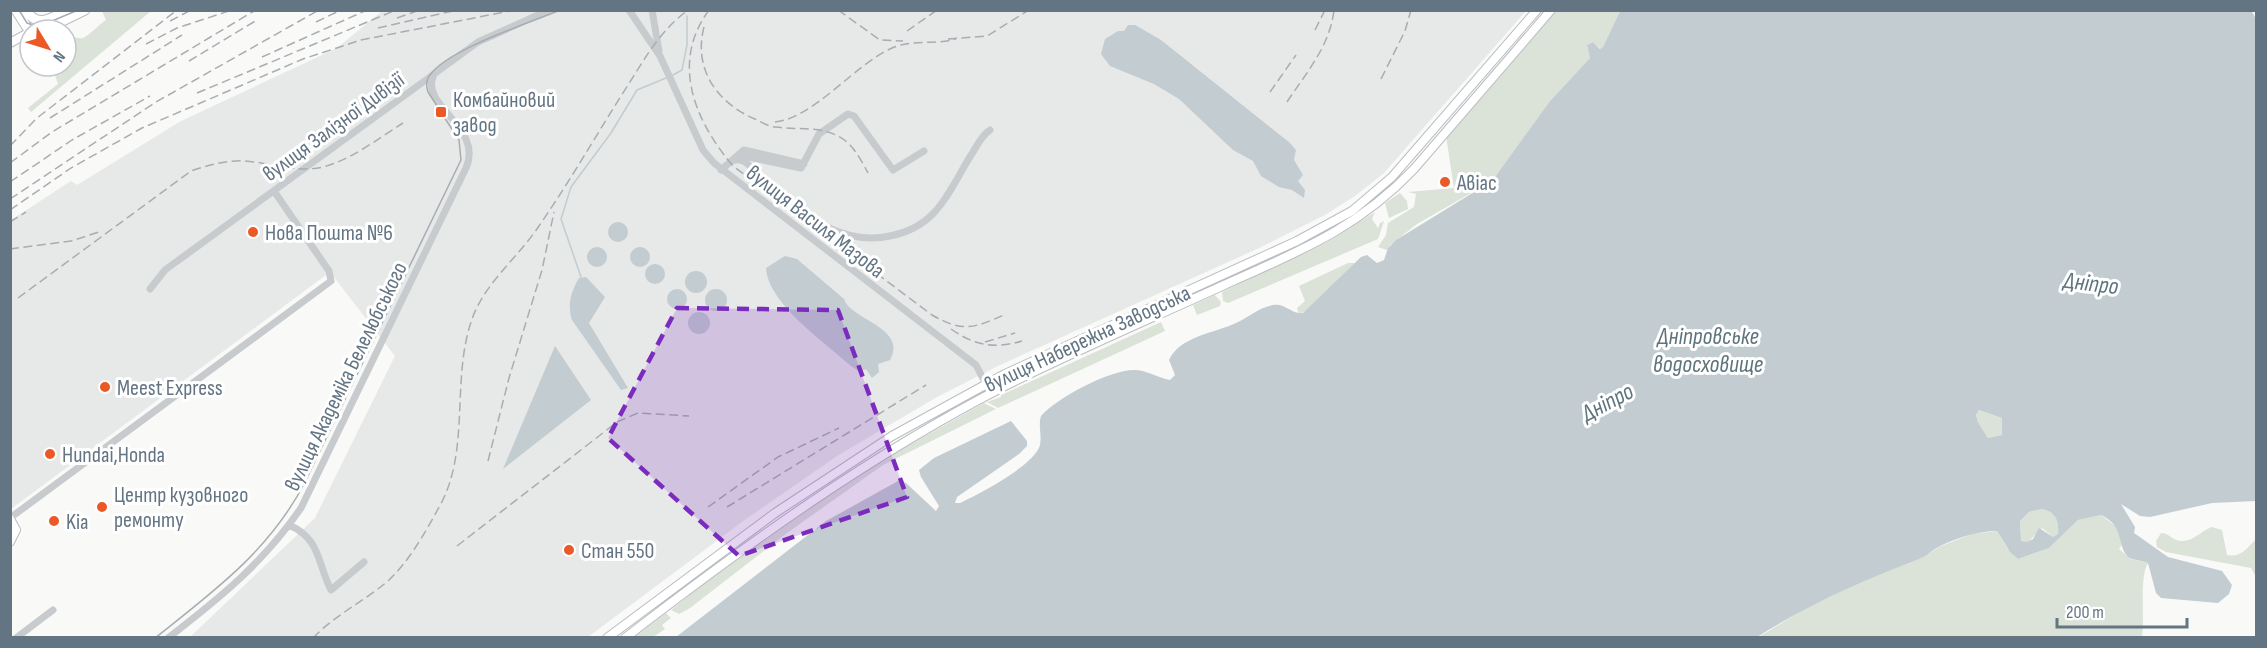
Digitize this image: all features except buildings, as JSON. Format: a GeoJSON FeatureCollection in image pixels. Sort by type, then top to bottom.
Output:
{"type":"FeatureCollection","features":[{"type":"Feature","properties":{"kind":"highway"},"geometry":{"type":"LineString","coordinates":[[52,18],[67,10]]}},
{"type":"Feature","properties":{"kind":"highway"},"geometry":{"type":"LineString","coordinates":[[69,18],[85,10]]}},
{"type":"Feature","properties":{"kind":"main road","name":"вулиця Набережна Заводська"},"geometry":{"type":"LineString","coordinates":[[607,638],[705,562],[855,459],[987,384],[1297,241],[1352,211],[1392,177],[1537,10]]}},
{"type":"Feature","properties":{"kind":"main road","name":"вулиця Набережна Заводська"},"geometry":{"type":"LineString","coordinates":[[625,638],[711,571],[861,467],[991,393],[1302,250],[1358,219],[1391,193],[1414,169],[1551,10]]}},
{"type":"Feature","properties":{"kind":"main road"},"geometry":{"type":"LineString","coordinates":[[10,518],[16,530],[10,542]]}},
{"type":"Feature","properties":{"kind":"street","name":"вулиця Залізної Дивізії"},"geometry":{"type":"LineString","coordinates":[[150,289],[165,270],[478,42],[549,10]]}},
{"type":"Feature","properties":{"kind":"street","name":"вулиця Василя Мазова"},"geometry":{"type":"LineString","coordinates":[[629,10],[660,56],[704,150],[722,170],[974,363],[991,393]]}},
{"type":"Feature","properties":{"kind":"street","name":"вулиця Василя Мазова"},"geometry":{"type":"LineString","coordinates":[[652,10],[660,56]]}},
{"type":"Feature","properties":{"kind":"street","name":"вулиця Академіка Белелюбського"},"geometry":{"type":"LineString","coordinates":[[168,638],[239,582],[289,525],[310,490],[469,160],[467,139],[435,95],[431,84],[433,77]]}},
{"type":"Feature","properties":{"kind":"street"},"geometry":{"type":"LineString","coordinates":[[722,170],[744,150],[804,164],[819,134],[848,114],[854,116],[893,170],[924,151]]}},
{"type":"Feature","properties":{"kind":"street"},"geometry":{"type":"LineString","coordinates":[[732,161],[738,159],[746,162],[770,188],[833,230],[852,238],[872,240],[896,235],[930,217],[950,195],[966,164],[990,130]]}},
{"type":"Feature","properties":{"kind":"street"},"geometry":{"type":"LineString","coordinates":[[10,518],[331,281],[329,271],[274,191]]}},
{"type":"Feature","properties":{"kind":"street"},"geometry":{"type":"LineString","coordinates":[[289,525],[307,535],[324,566],[325,579],[331,590],[364,562]]}},
{"type":"Feature","properties":{"kind":"street"},"geometry":{"type":"LineString","coordinates":[[16,638],[53,610]]}},
{"type":"Feature","properties":{"kind":"highlighted area"},"geometry":{"type":"Polygon","coordinates":[[[677,308],[838,310],[907,497],[739,556],[608,438],[677,308]]]}},
{"type":"Feature","properties":{"kind":"shaded area"},"geometry":{"type":"Polygon","coordinates":[[[102,11],[151,11],[78,72],[78,38],[85,37],[106,20],[102,11]]]}},
{"type":"Feature","properties":{"kind":"shaded area"},"geometry":{"type":"Polygon","coordinates":[[[382,11],[1526,11],[1384,173],[1355,196],[1325,215],[1257,249],[998,366],[937,397],[837,456],[746,519],[588,637],[190,637],[315,518],[395,356],[330,272],[11,509],[11,220],[71,181],[77,185],[181,121],[337,48],[382,11]]]}},
{"type":"Feature","properties":{"kind":"shaded area"},"geometry":{"type":"Polygon","coordinates":[[[1556,11],[1620,11],[1603,47],[1601,49],[1593,42],[1587,45],[1590,58],[1550,101],[1492,181],[1417,224],[1390,245],[1387,250],[1378,247],[1386,235],[1388,223],[1414,207],[1416,194],[1408,192],[1454,188],[1446,136],[1556,11]]]}},
{"type":"Feature","properties":{"kind":"shaded area"},"geometry":{"type":"Polygon","coordinates":[[[56,78],[71,78],[31,112],[28,108],[58,84],[56,78]]]}},
{"type":"Feature","properties":{"kind":"shaded area"},"geometry":{"type":"Polygon","coordinates":[[[1400,193],[1407,201],[1408,209],[1389,218],[1385,203],[1400,193]]]}},
{"type":"Feature","properties":{"kind":"shaded area"},"geometry":{"type":"Polygon","coordinates":[[[1375,212],[1372,219],[1378,228],[1384,221],[1378,239],[1228,303],[1223,301],[1222,292],[1329,241],[1375,212]]]}},
{"type":"Feature","properties":{"kind":"shaded area"},"geometry":{"type":"Polygon","coordinates":[[[1348,263],[1355,263],[1308,310],[1299,314],[1297,308],[1305,301],[1299,286],[1348,263]]]}},
{"type":"Feature","properties":{"kind":"shaded area"},"geometry":{"type":"Polygon","coordinates":[[[1215,295],[1221,302],[1220,306],[1197,315],[1193,305],[1215,295]]]}},
{"type":"Feature","properties":{"kind":"shaded area"},"geometry":{"type":"Polygon","coordinates":[[[1161,322],[1165,331],[998,408],[987,402],[1001,397],[1001,395],[1161,322]]]}},
{"type":"Feature","properties":{"kind":"shaded area"},"geometry":{"type":"Polygon","coordinates":[[[984,403],[996,409],[883,465],[787,533],[690,608],[679,614],[671,610],[724,567],[863,471],[984,403]]]}},
{"type":"Feature","properties":{"kind":"shaded area"},"geometry":{"type":"Polygon","coordinates":[[[1979,410],[2002,418],[2003,435],[1988,438],[1978,422],[1976,415],[1979,410]]]}},
{"type":"Feature","properties":{"kind":"shaded area"},"geometry":{"type":"Polygon","coordinates":[[[2042,509],[2051,512],[2056,518],[2058,534],[2053,537],[2042,528],[2027,543],[2021,541],[2020,521],[2029,512],[2042,509]]]}},
{"type":"Feature","properties":{"kind":"shaded area"},"geometry":{"type":"Polygon","coordinates":[[[2101,515],[2118,528],[2123,543],[2119,549],[2131,559],[2148,563],[2143,588],[2142,637],[1757,638],[1803,610],[1877,574],[1921,558],[1941,546],[1972,534],[1997,531],[2007,548],[2018,559],[2049,548],[2078,520],[2101,515]]]}},
{"type":"Feature","properties":{"kind":"shaded area"},"geometry":{"type":"Polygon","coordinates":[[[2212,527],[2222,530],[2227,555],[2240,554],[2256,539],[2256,577],[2251,568],[2166,552],[2157,547],[2156,541],[2161,533],[2185,541],[2212,527]]]}},
{"type":"Feature","properties":{"kind":"shaded area"},"geometry":{"type":"Polygon","coordinates":[[[666,613],[671,618],[662,625],[665,629],[653,637],[633,638],[666,613]]]}},
{"type":"Feature","properties":{"kind":"water","name":"Дніпровське водосховище"},"geometry":{"type":"Polygon","coordinates":[[[2251,10],[2256,19],[2256,501],[2212,503],[2150,517],[2140,516],[2121,504],[2135,527],[2134,533],[2168,557],[2222,571],[2232,585],[2229,594],[2218,603],[2161,598],[2156,593],[2148,563],[2132,559],[2126,554],[2114,525],[2101,515],[2078,520],[2049,548],[2018,559],[2010,552],[1997,531],[1981,532],[1957,539],[1921,558],[1857,584],[1816,604],[1757,637],[676,637],[826,521],[898,481],[906,483],[936,511],[939,506],[919,470],[934,458],[1011,421],[1027,441],[1027,446],[1019,454],[957,497],[955,503],[960,503],[1018,470],[1028,461],[1040,445],[1041,416],[1059,401],[1084,386],[1123,371],[1134,370],[1170,380],[1175,375],[1169,360],[1174,352],[1189,340],[1236,323],[1268,306],[1278,305],[1303,313],[1361,257],[1367,255],[1377,263],[1384,260],[1388,248],[1396,240],[1492,181],[1550,101],[1590,58],[1587,45],[1593,42],[1600,49],[1603,47],[1620,11],[2251,10]],[[1979,410],[1976,415],[1978,422],[1988,438],[2002,435],[2002,418],[1979,410]],[[2042,509],[2029,512],[2020,521],[2021,541],[2027,542],[2033,539],[2039,528],[2053,537],[2058,534],[2056,518],[2051,512],[2042,509]]]}},
{"type":"Feature","properties":{"kind":"water"},"geometry":{"type":"Polygon","coordinates":[[[1128,25],[1135,25],[1161,40],[1290,143],[1296,150],[1294,160],[1303,175],[1298,181],[1305,190],[1304,198],[1261,176],[1253,161],[1233,150],[1179,99],[1154,84],[1110,66],[1101,54],[1105,39],[1118,31],[1124,31],[1128,25]]]}},
{"type":"Feature","properties":{"kind":"water"},"geometry":{"type":"Polygon","coordinates":[[[618,222],[625,225],[628,232],[625,239],[618,242],[611,239],[608,232],[611,225],[618,222]]]}},
{"type":"Feature","properties":{"kind":"water"},"geometry":{"type":"Polygon","coordinates":[[[597,247],[604,250],[607,257],[604,264],[597,267],[590,264],[587,257],[590,250],[597,247]]]}},
{"type":"Feature","properties":{"kind":"water"},"geometry":{"type":"Polygon","coordinates":[[[640,247],[647,250],[650,257],[647,264],[640,267],[633,264],[630,257],[633,250],[640,247]]]}},
{"type":"Feature","properties":{"kind":"water"},"geometry":{"type":"Polygon","coordinates":[[[785,256],[797,259],[844,299],[856,313],[876,325],[891,340],[893,349],[890,360],[878,364],[879,372],[872,378],[866,369],[860,372],[851,366],[800,322],[777,295],[769,282],[766,268],[785,256]]]}},
{"type":"Feature","properties":{"kind":"water"},"geometry":{"type":"Polygon","coordinates":[[[655,264],[662,267],[665,274],[662,281],[655,284],[648,281],[645,274],[648,267],[655,264]]]}},
{"type":"Feature","properties":{"kind":"water"},"geometry":{"type":"Polygon","coordinates":[[[696,271],[704,274],[707,282],[704,290],[696,293],[688,290],[685,282],[688,274],[696,271]]]}},
{"type":"Feature","properties":{"kind":"water"},"geometry":{"type":"Polygon","coordinates":[[[586,277],[605,297],[589,323],[628,388],[621,390],[572,320],[570,303],[572,293],[579,278],[586,277]]]}},
{"type":"Feature","properties":{"kind":"water"},"geometry":{"type":"Polygon","coordinates":[[[673,289],[681,289],[687,295],[687,303],[681,309],[673,309],[667,303],[667,295],[673,289]]]}},
{"type":"Feature","properties":{"kind":"water"},"geometry":{"type":"Polygon","coordinates":[[[716,289],[724,292],[727,300],[724,308],[716,311],[708,308],[705,300],[708,292],[716,289]]]}},
{"type":"Feature","properties":{"kind":"water"},"geometry":{"type":"Polygon","coordinates":[[[699,312],[707,315],[710,323],[707,331],[699,334],[691,331],[688,323],[691,315],[699,312]]]}},
{"type":"Feature","properties":{"kind":"water"},"geometry":{"type":"Polygon","coordinates":[[[555,346],[591,400],[503,469],[555,346]]]}},
{"type":"Feature","properties":{"kind":"waterway"},"geometry":{"type":"LineString","coordinates":[[673,75],[682,70],[687,45],[687,16]]}},
{"type":"Feature","properties":{"kind":"waterway"},"geometry":{"type":"LineString","coordinates":[[581,277],[561,219],[571,187],[611,133],[637,90],[666,78]]}},
{"type":"Feature","properties":{"kind":"tram line"},"geometry":{"type":"LineString","coordinates":[[19,10],[27,23],[38,27],[78,10]]}},
{"type":"Feature","properties":{"kind":"tram line"},"geometry":{"type":"LineString","coordinates":[[155,638],[218,587],[257,550],[290,508],[304,484],[461,160],[459,140],[428,92],[429,77],[440,65],[471,46],[560,10]]}},
{"type":"Feature","properties":{"kind":"railway"},"geometry":{"type":"LineString","coordinates":[[10,146],[37,118],[177,10]]}},
{"type":"Feature","properties":{"kind":"railway"},"geometry":{"type":"LineString","coordinates":[[170,21],[191,10]]}},
{"type":"Feature","properties":{"kind":"railway"},"geometry":{"type":"LineString","coordinates":[[146,44],[177,28],[232,10]]}},
{"type":"Feature","properties":{"kind":"railway"},"geometry":{"type":"LineString","coordinates":[[10,199],[156,102],[319,10]]}},
{"type":"Feature","properties":{"kind":"railway"},"geometry":{"type":"LineString","coordinates":[[316,22],[341,10]]}},
{"type":"Feature","properties":{"kind":"railway"},"geometry":{"type":"LineString","coordinates":[[262,57],[367,10]]}},
{"type":"Feature","properties":{"kind":"railway"},"geometry":{"type":"LineString","coordinates":[[197,93],[396,10]]}},
{"type":"Feature","properties":{"kind":"railway"},"geometry":{"type":"LineString","coordinates":[[397,18],[420,10]]}},
{"type":"Feature","properties":{"kind":"railway"},"geometry":{"type":"LineString","coordinates":[[378,28],[457,10]]}},
{"type":"Feature","properties":{"kind":"railway"},"geometry":{"type":"LineString","coordinates":[[10,210],[71,168],[142,128],[303,59],[361,40],[515,10]]}},
{"type":"Feature","properties":{"kind":"railway"},"geometry":{"type":"LineString","coordinates":[[313,638],[389,580],[410,556],[422,537],[448,487],[454,465],[465,345],[476,308],[550,210],[651,50],[667,29],[688,10]]}},
{"type":"Feature","properties":{"kind":"railway"},"geometry":{"type":"LineString","coordinates":[[709,10],[697,30],[691,50],[689,71],[692,91],[698,111],[708,130],[719,149],[733,166],[943,321],[969,326],[985,323],[1006,314]]}},
{"type":"Feature","properties":{"kind":"railway"},"geometry":{"type":"LineString","coordinates":[[838,10],[880,40],[903,41]]}},
{"type":"Feature","properties":{"kind":"railway"},"geometry":{"type":"LineString","coordinates":[[907,31],[937,10]]}},
{"type":"Feature","properties":{"kind":"railway"},"geometry":{"type":"LineString","coordinates":[[948,39],[987,36],[1029,10]]}},
{"type":"Feature","properties":{"kind":"railway"},"geometry":{"type":"LineString","coordinates":[[1315,30],[1325,10]]}},
{"type":"Feature","properties":{"kind":"railway"},"geometry":{"type":"LineString","coordinates":[[1287,102],[1322,47],[1332,23],[1334,10]]}},
{"type":"Feature","properties":{"kind":"railway"},"geometry":{"type":"LineString","coordinates":[[1381,79],[1405,31],[1411,10]]}},
{"type":"Feature","properties":{"kind":"railway"},"geometry":{"type":"LineString","coordinates":[[10,163],[52,132],[254,11]]}},
{"type":"Feature","properties":{"kind":"railway"},"geometry":{"type":"LineString","coordinates":[[189,61],[257,20]]}},
{"type":"Feature","properties":{"kind":"railway"},"geometry":{"type":"LineString","coordinates":[[704,27],[701,42],[705,70],[711,83],[729,104],[771,126],[814,129],[836,135],[851,146],[868,173]]}},
{"type":"Feature","properties":{"kind":"railway"},"geometry":{"type":"LineString","coordinates":[[50,118],[182,35]]}},
{"type":"Feature","properties":{"kind":"railway"},"geometry":{"type":"LineString","coordinates":[[775,122],[804,111],[863,66],[892,48],[900,45],[956,39]]}},
{"type":"Feature","properties":{"kind":"railway"},"geometry":{"type":"LineString","coordinates":[[1270,92],[1296,55]]}},
{"type":"Feature","properties":{"kind":"railway"},"geometry":{"type":"LineString","coordinates":[[10,182],[72,140],[150,96]]}},
{"type":"Feature","properties":{"kind":"railway"},"geometry":{"type":"LineString","coordinates":[[18,298],[191,171],[218,163],[238,161],[303,169],[323,167],[354,154],[403,123]]}},
{"type":"Feature","properties":{"kind":"railway"},"geometry":{"type":"LineString","coordinates":[[10,222],[26,212]]}},
{"type":"Feature","properties":{"kind":"railway"},"geometry":{"type":"LineString","coordinates":[[488,461],[509,378],[542,270],[554,212]]}},
{"type":"Feature","properties":{"kind":"railway"},"geometry":{"type":"LineString","coordinates":[[10,249],[71,241],[99,232]]}},
{"type":"Feature","properties":{"kind":"railway"},"geometry":{"type":"LineString","coordinates":[[951,329],[968,339],[985,344],[1003,345],[1022,341]]}},
{"type":"Feature","properties":{"kind":"railway"},"geometry":{"type":"LineString","coordinates":[[985,342],[1015,333]]}},
{"type":"Feature","properties":{"kind":"railway"},"geometry":{"type":"LineString","coordinates":[[727,507],[926,385]]}},
{"type":"Feature","properties":{"kind":"railway"},"geometry":{"type":"LineString","coordinates":[[457,546],[617,422],[638,413],[689,416]]}},
{"type":"Feature","properties":{"kind":"railway"},"geometry":{"type":"LineString","coordinates":[[708,507],[778,457],[839,428]]}},
{"type":"Feature","properties":{"kind":"place","name":"Комбайновий завод"},"geometry":{"type":"Point","coordinates":[441,112]}},
{"type":"Feature","properties":{"kind":"place","name":"Авіас"},"geometry":{"type":"Point","coordinates":[1445,182]}},
{"type":"Feature","properties":{"kind":"place","name":"Нова Пошта №6"},"geometry":{"type":"Point","coordinates":[253,232]}},
{"type":"Feature","properties":{"kind":"place","name":"Meest Express"},"geometry":{"type":"Point","coordinates":[105,387]}},
{"type":"Feature","properties":{"kind":"place","name":"Hundai,Honda"},"geometry":{"type":"Point","coordinates":[50,454]}},
{"type":"Feature","properties":{"kind":"place","name":"Центр кузовного ремонту"},"geometry":{"type":"Point","coordinates":[102,507]}},
{"type":"Feature","properties":{"kind":"place","name":"Kia"},"geometry":{"type":"Point","coordinates":[54,521]}},
{"type":"Feature","properties":{"kind":"place","name":"Стан 550"},"geometry":{"type":"Point","coordinates":[569,550]}},
{"type":"Feature","properties":{"kind":"water label","name":"Дніпро"},"geometry":{"type":"Point","coordinates":[2091,283]}},
{"type":"Feature","properties":{"kind":"water label","name":"Дніпро"},"geometry":{"type":"Point","coordinates":[1607,402]}}]}
